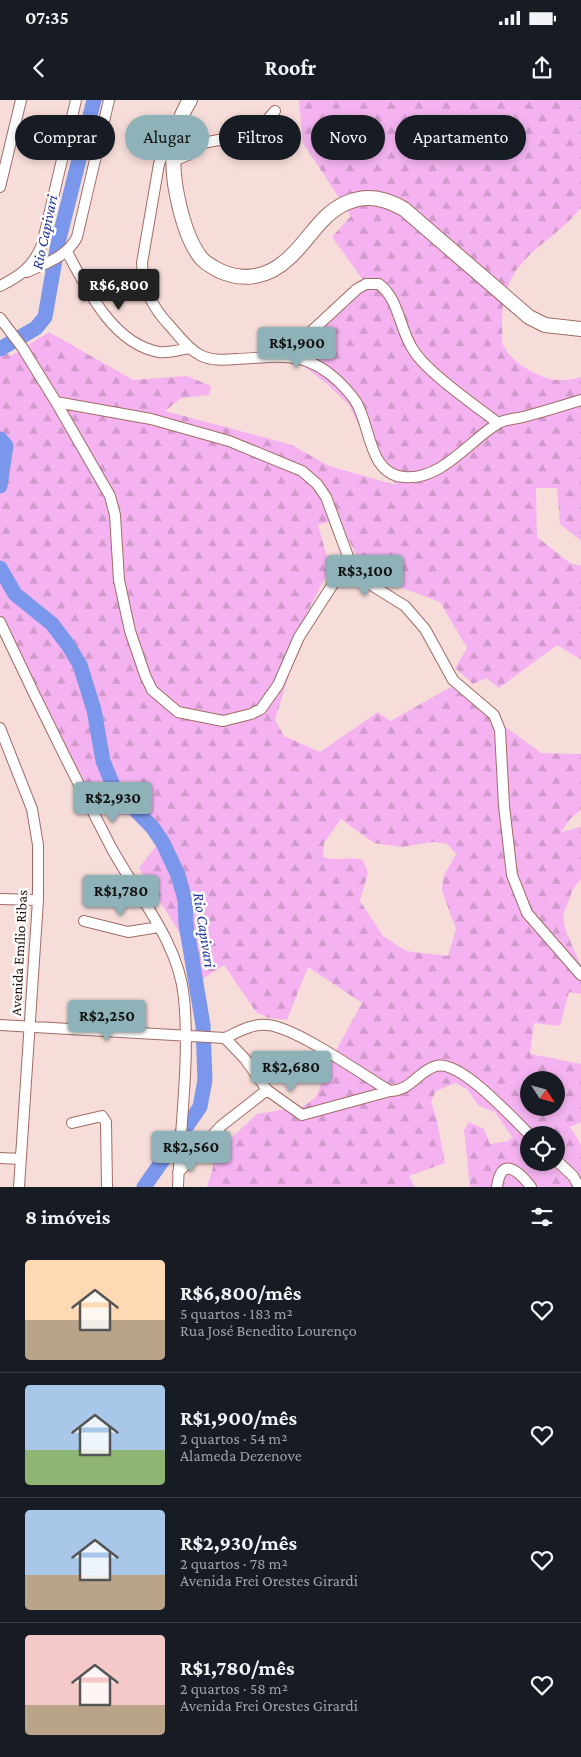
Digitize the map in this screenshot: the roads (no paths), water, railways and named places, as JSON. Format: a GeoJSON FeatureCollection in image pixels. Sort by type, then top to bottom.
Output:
{"type":"FeatureCollection","features":[{"type":"Feature","properties":{"kind":"main road"},"geometry":{"type":"LineString","coordinates":[[182,115],[190,100]]}},
{"type":"Feature","properties":{"kind":"main road"},"geometry":{"type":"LineString","coordinates":[[173,162],[177,194],[193,245],[202,259],[217,270],[232,276],[245,278],[261,276],[289,258],[330,213],[346,203],[376,197],[389,200],[404,209],[529,317],[545,325],[581,329]]}},
{"type":"Feature","properties":{"kind":"street"},"geometry":{"type":"LineString","coordinates":[[0,187],[21,100]]}},
{"type":"Feature","properties":{"kind":"street"},"geometry":{"type":"LineString","coordinates":[[22,275],[38,257],[42,245],[76,100]]}},
{"type":"Feature","properties":{"kind":"street"},"geometry":{"type":"LineString","coordinates":[[0,286],[66,254],[77,237],[109,100]]}},
{"type":"Feature","properties":{"kind":"street"},"geometry":{"type":"LineString","coordinates":[[173,162],[188,156],[204,143],[250,134],[260,128],[275,111]]}},
{"type":"Feature","properties":{"kind":"street"},"geometry":{"type":"LineString","coordinates":[[160,160],[142,263],[142,276],[148,299],[189,348],[207,358],[224,360],[293,356],[310,362],[340,383],[356,403],[378,460],[395,475],[419,477],[438,468],[498,423],[581,400]]}},
{"type":"Feature","properties":{"kind":"street"},"geometry":{"type":"LineString","coordinates":[[66,254],[107,317],[123,334],[138,345],[158,352],[172,352],[189,348]]}},
{"type":"Feature","properties":{"kind":"street"},"geometry":{"type":"LineString","coordinates":[[293,356],[302,340],[357,289],[366,284],[379,284],[393,299],[405,335],[420,359],[498,423]]}},
{"type":"Feature","properties":{"kind":"street"},"geometry":{"type":"LineString","coordinates":[[1,322],[22,346],[110,496],[115,515],[119,580],[130,631],[152,690],[178,712],[224,721],[252,714],[261,709],[278,685],[308,622],[349,559]]}},
{"type":"Feature","properties":{"kind":"street"},"geometry":{"type":"LineString","coordinates":[[56,402],[151,419],[229,441],[302,472],[317,484],[326,497],[349,559],[368,583],[405,606],[424,628],[453,680],[494,715],[500,730],[504,806],[512,875],[527,913],[581,975]]}},
{"type":"Feature","properties":{"kind":"street"},"geometry":{"type":"LineString","coordinates":[[0,622],[70,769],[115,854],[159,928],[179,974],[184,997],[188,1036],[180,1127],[178,1187]]}},
{"type":"Feature","properties":{"kind":"street","name":"Avenida Emílio Ribas"},"geometry":{"type":"LineString","coordinates":[[0,728],[32,809],[38,845],[38,900],[19,1187]]}},
{"type":"Feature","properties":{"kind":"street"},"geometry":{"type":"LineString","coordinates":[[0,899],[38,900]]}},
{"type":"Feature","properties":{"kind":"street"},"geometry":{"type":"LineString","coordinates":[[84,921],[128,932],[159,928]]}},
{"type":"Feature","properties":{"kind":"street"},"geometry":{"type":"LineString","coordinates":[[0,1025],[222,1038],[252,1026],[267,1024],[280,1027],[308,1041],[390,1091]]}},
{"type":"Feature","properties":{"kind":"street"},"geometry":{"type":"LineString","coordinates":[[222,1038],[245,1059],[267,1090],[302,1115],[390,1091],[399,1091],[436,1065],[450,1066],[480,1088],[520,1126]]}},
{"type":"Feature","properties":{"kind":"street"},"geometry":{"type":"LineString","coordinates":[[178,1173],[220,1126],[267,1090]]}},
{"type":"Feature","properties":{"kind":"street"},"geometry":{"type":"LineString","coordinates":[[72,1123],[102,1116],[106,1122],[107,1187]]}},
{"type":"Feature","properties":{"kind":"street"},"geometry":{"type":"LineString","coordinates":[[0,1158],[21,1159]]}},
{"type":"Feature","properties":{"kind":"street"},"geometry":{"type":"LineString","coordinates":[[496,1187],[502,1170],[508,1168],[513,1169],[531,1187]]}},
{"type":"Feature","properties":{"kind":"street"},"geometry":{"type":"LineString","coordinates":[[565,1168],[573,1176],[578,1187]]}},
{"type":"Feature","properties":{"kind":"waterway","name":"Rio Capivari"},"geometry":{"type":"LineString","coordinates":[[0,349],[36,328],[45,317],[58,243],[94,100]]}},
{"type":"Feature","properties":{"kind":"waterway","name":"Rio Capivari"},"geometry":{"type":"LineString","coordinates":[[0,439],[6,446],[0,486]]}},
{"type":"Feature","properties":{"kind":"waterway","name":"Rio Capivari"},"geometry":{"type":"LineString","coordinates":[[0,568],[15,594],[52,624],[80,665],[94,710],[103,761],[114,788],[153,828],[163,843],[178,875],[185,900],[186,924],[203,1025],[205,1080],[200,1107],[144,1187]]}}]}
